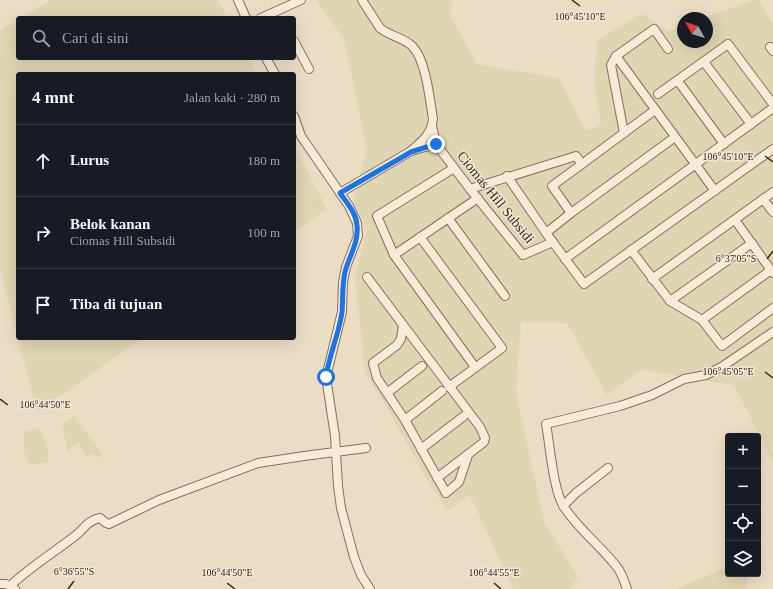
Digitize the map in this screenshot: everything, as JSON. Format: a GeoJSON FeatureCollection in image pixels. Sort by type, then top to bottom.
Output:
{"type":"FeatureCollection","features":[{"type":"Feature","properties":{"kind":"street"},"geometry":{"type":"LineString","coordinates":[[238,0],[245,16]]}},
{"type":"Feature","properties":{"kind":"street"},"geometry":{"type":"LineString","coordinates":[[279,15],[301,0]]}},
{"type":"Feature","properties":{"kind":"street"},"geometry":{"type":"LineString","coordinates":[[362,0],[384,32],[407,42],[415,50],[426,77],[433,119],[432,126],[429,134],[411,152]]}},
{"type":"Feature","properties":{"kind":"street"},"geometry":{"type":"LineString","coordinates":[[624,133],[611,65],[616,56],[654,29],[668,49]]}},
{"type":"Feature","properties":{"kind":"street"},"geometry":{"type":"LineString","coordinates":[[658,94],[728,44],[773,104]]}},
{"type":"Feature","properties":{"kind":"street"},"geometry":{"type":"LineString","coordinates":[[296,45],[309,69]]}},
{"type":"Feature","properties":{"kind":"street"},"geometry":{"type":"LineString","coordinates":[[616,56],[715,191]]}},
{"type":"Feature","properties":{"kind":"street"},"geometry":{"type":"LineString","coordinates":[[267,60],[274,72]]}},
{"type":"Feature","properties":{"kind":"street"},"geometry":{"type":"LineString","coordinates":[[704,62],[751,124]]}},
{"type":"Feature","properties":{"kind":"street"},"geometry":{"type":"LineString","coordinates":[[678,81],[724,144]]}},
{"type":"Feature","properties":{"kind":"street"},"geometry":{"type":"LineString","coordinates":[[565,259],[773,108]]}},
{"type":"Feature","properties":{"kind":"street"},"geometry":{"type":"LineString","coordinates":[[571,213],[552,186],[655,110]]}},
{"type":"Feature","properties":{"kind":"street"},"geometry":{"type":"LineString","coordinates":[[296,122],[301,136],[355,217],[358,236],[345,273],[343,282],[342,312],[326,377],[336,452],[338,486],[344,520],[354,557],[361,574],[370,589]]}},
{"type":"Feature","properties":{"kind":"street"},"geometry":{"type":"LineString","coordinates":[[340,193],[411,152],[436,144],[432,126]]}},
{"type":"Feature","properties":{"kind":"street"},"geometry":{"type":"LineString","coordinates":[[546,233],[675,137]]}},
{"type":"Feature","properties":{"kind":"street","name":"Ciomas Hill Subsidi"},"geometry":{"type":"LineString","coordinates":[[436,144],[470,189],[524,255],[553,242]]}},
{"type":"Feature","properties":{"kind":"street"},"geometry":{"type":"LineString","coordinates":[[507,176],[546,233],[584,284],[773,149]]}},
{"type":"Feature","properties":{"kind":"street"},"geometry":{"type":"LineString","coordinates":[[470,189],[507,176],[576,156],[582,164]]}},
{"type":"Feature","properties":{"kind":"street"},"geometry":{"type":"LineString","coordinates":[[454,168],[377,216],[394,255],[475,367]]}},
{"type":"Feature","properties":{"kind":"street"},"geometry":{"type":"LineString","coordinates":[[652,279],[773,192]]}},
{"type":"Feature","properties":{"kind":"street"},"geometry":{"type":"LineString","coordinates":[[394,255],[478,198]]}},
{"type":"Feature","properties":{"kind":"street"},"geometry":{"type":"LineString","coordinates":[[763,199],[773,212]]}},
{"type":"Feature","properties":{"kind":"street"},"geometry":{"type":"LineString","coordinates":[[448,218],[505,296]]}},
{"type":"Feature","properties":{"kind":"street"},"geometry":{"type":"LineString","coordinates":[[702,320],[772,271],[735,220]]}},
{"type":"Feature","properties":{"kind":"street"},"geometry":{"type":"LineString","coordinates":[[405,420],[502,348],[420,237]]}},
{"type":"Feature","properties":{"kind":"street"},"geometry":{"type":"LineString","coordinates":[[670,301],[752,243]]}},
{"type":"Feature","properties":{"kind":"street"},"geometry":{"type":"LineString","coordinates":[[631,250],[670,301],[702,320],[722,346],[773,308]]}},
{"type":"Feature","properties":{"kind":"street"},"geometry":{"type":"LineString","coordinates":[[367,277],[403,325],[445,389],[480,427],[485,438],[484,442],[437,478]]}},
{"type":"Feature","properties":{"kind":"street"},"geometry":{"type":"LineString","coordinates":[[403,325],[401,339],[397,345],[373,363],[377,378],[405,420],[446,493],[459,482],[468,455]]}},
{"type":"Feature","properties":{"kind":"street"},"geometry":{"type":"LineString","coordinates":[[627,589],[617,567],[583,532],[563,506],[556,483],[546,424],[620,406],[652,395],[684,379],[706,375],[723,366],[773,332]]}},
{"type":"Feature","properties":{"kind":"street"},"geometry":{"type":"LineString","coordinates":[[387,393],[422,366]]}},
{"type":"Feature","properties":{"kind":"street"},"geometry":{"type":"LineString","coordinates":[[421,449],[464,416]]}},
{"type":"Feature","properties":{"kind":"street"},"geometry":{"type":"LineString","coordinates":[[0,584],[12,588],[39,562],[77,535],[85,526],[96,519],[100,518],[109,524],[159,500],[258,463],[366,448]]}},
{"type":"Feature","properties":{"kind":"street"},"geometry":{"type":"LineString","coordinates":[[563,506],[576,493],[608,468]]}},
{"type":"Feature","properties":{"kind":"shaded area"},"geometry":{"type":"Polygon","coordinates":[[[51,0],[218,0],[226,16],[24,16],[51,0]]]}},
{"type":"Feature","properties":{"kind":"shaded area"},"geometry":{"type":"Polygon","coordinates":[[[316,0],[453,0],[450,15],[477,64],[559,78],[586,131],[601,125],[594,83],[597,40],[642,14],[668,31],[677,27],[677,48],[713,48],[713,14],[753,0],[759,0],[773,24],[773,462],[761,438],[761,433],[758,433],[734,385],[641,370],[607,395],[567,323],[521,322],[516,392],[544,522],[578,577],[570,589],[513,589],[470,495],[448,510],[431,487],[390,413],[365,372],[355,277],[367,229],[353,201],[367,150],[344,39],[316,0]]]}},
{"type":"Feature","properties":{"kind":"shaded area"},"geometry":{"type":"Polygon","coordinates":[[[16,21],[16,60],[249,60],[256,72],[16,72],[16,330],[0,269],[0,30],[16,21]]]}},
{"type":"Feature","properties":{"kind":"shaded area"},"geometry":{"type":"Polygon","coordinates":[[[296,150],[327,209],[296,231],[296,150]]]}},
{"type":"Feature","properties":{"kind":"shaded area"},"geometry":{"type":"Polygon","coordinates":[[[19,340],[140,340],[37,412],[19,340]]]}},
{"type":"Feature","properties":{"kind":"shaded area"},"geometry":{"type":"Polygon","coordinates":[[[74,416],[103,455],[96,458],[94,453],[86,457],[79,443],[71,447],[70,453],[68,453],[62,425],[74,416]]]}},
{"type":"Feature","properties":{"kind":"shaded area"},"geometry":{"type":"Polygon","coordinates":[[[40,428],[48,449],[48,463],[29,464],[24,451],[24,434],[26,431],[40,428]]]}},
{"type":"Feature","properties":{"kind":"shaded area"},"geometry":{"type":"Polygon","coordinates":[[[725,567],[725,577],[748,577],[746,589],[676,589],[725,567]]]}},
{"type":"Feature","properties":{"kind":"route"},"geometry":{"type":"LineString","coordinates":[[326,377],[342,312],[343,282],[346,267],[358,236],[355,217],[340,193],[411,152],[436,144]]}}]}
